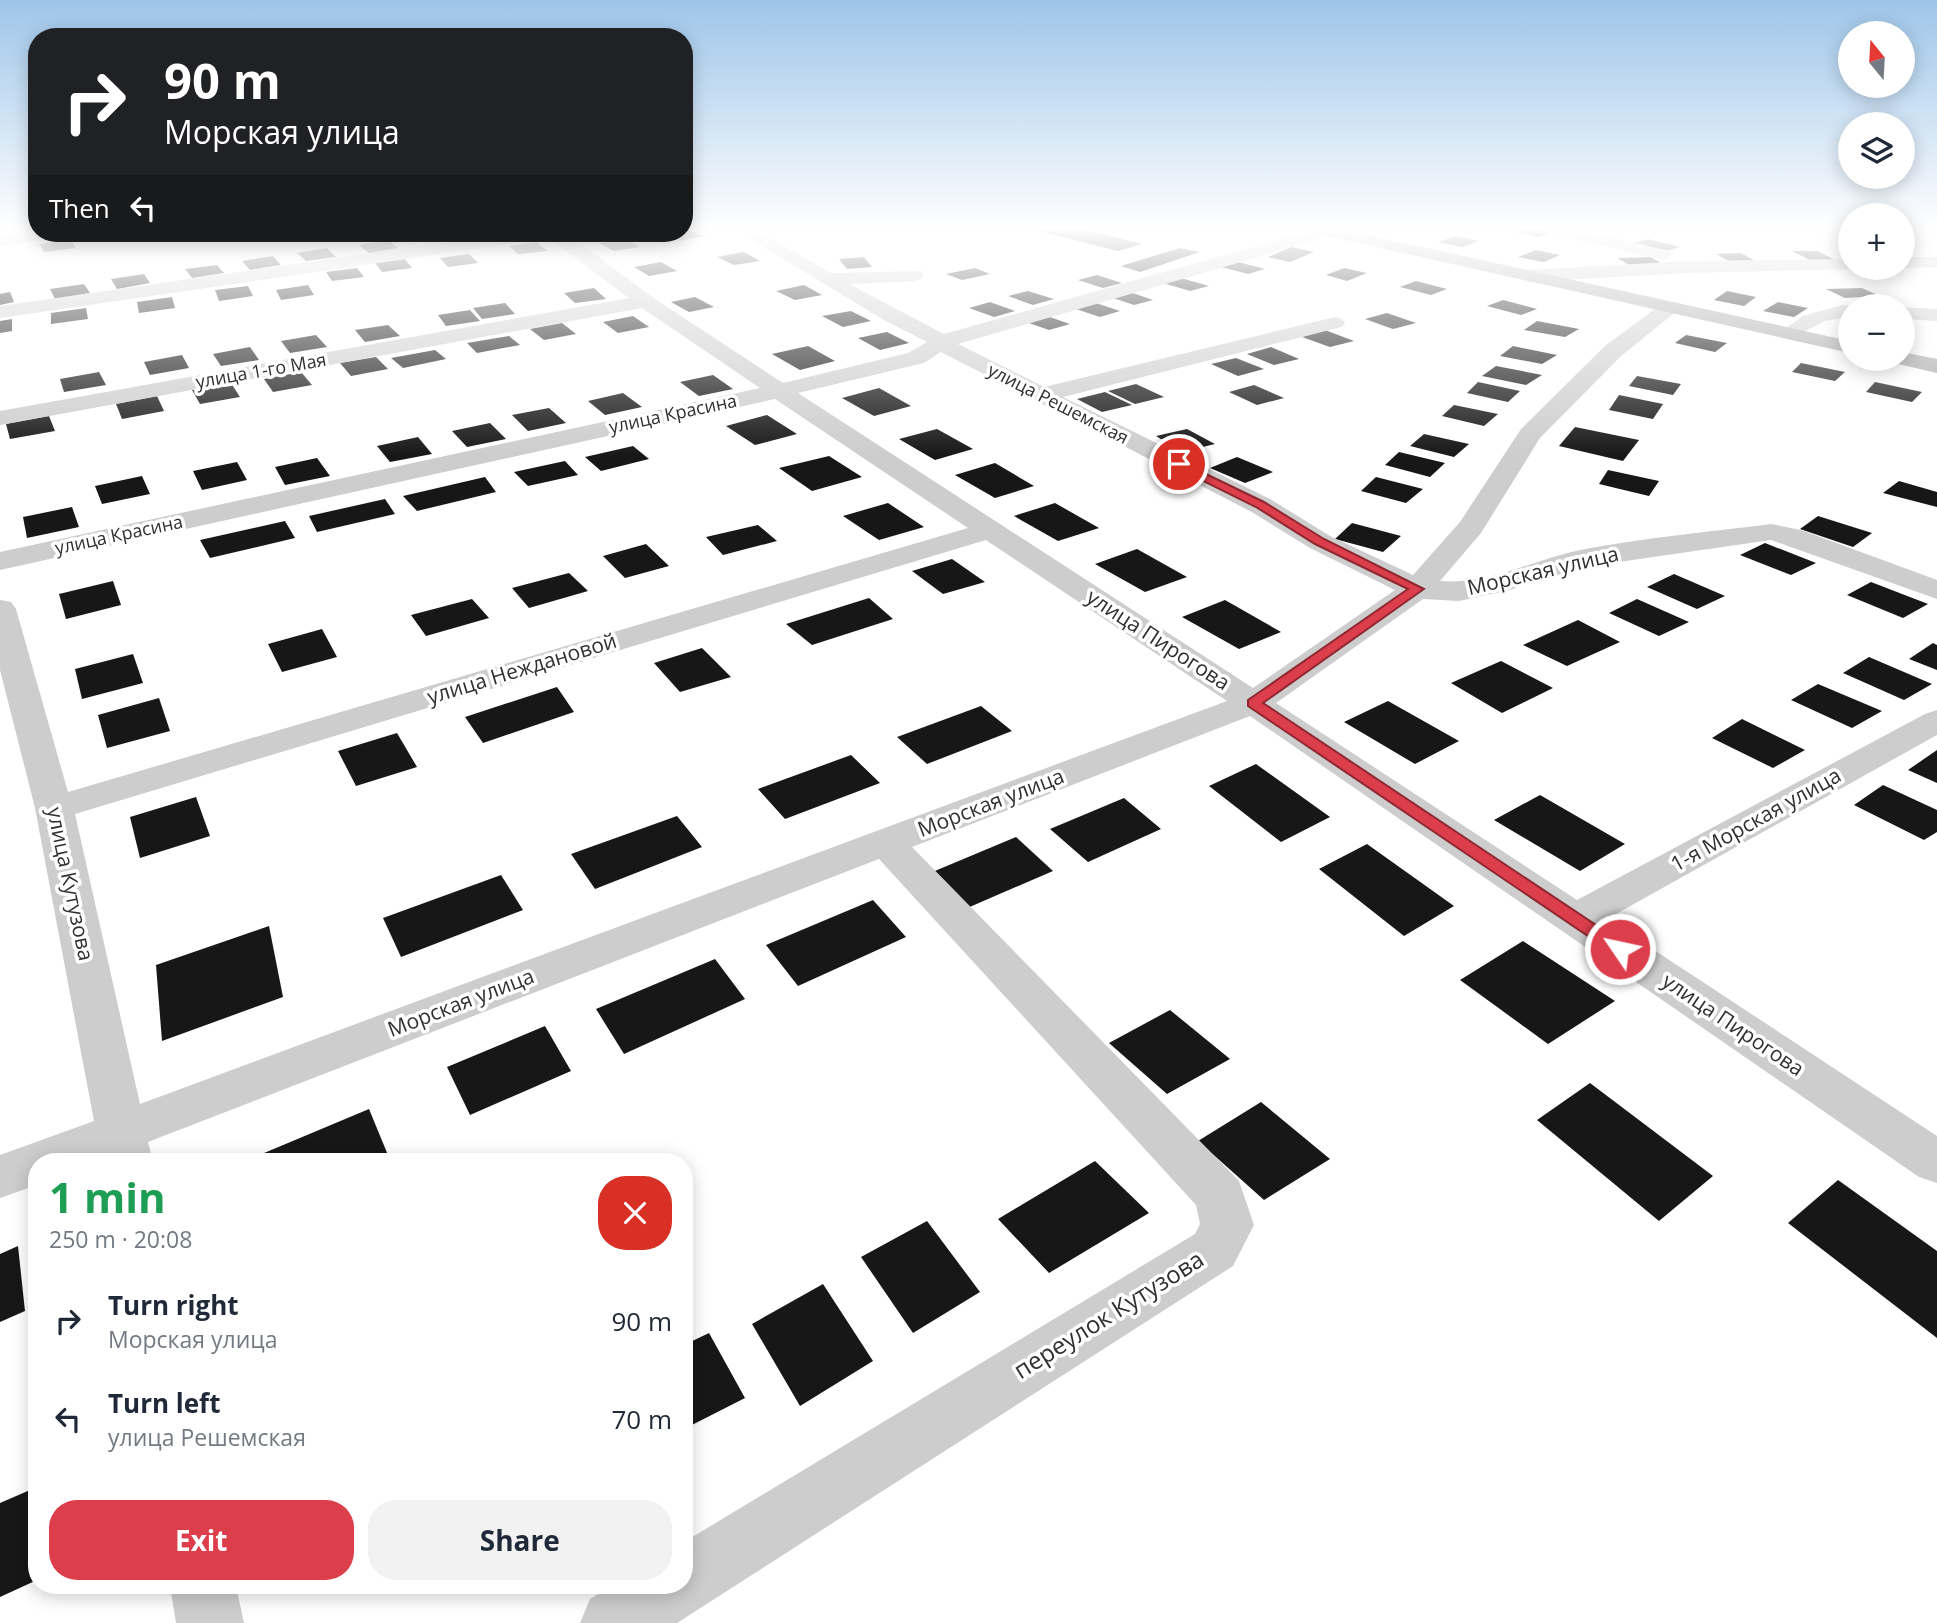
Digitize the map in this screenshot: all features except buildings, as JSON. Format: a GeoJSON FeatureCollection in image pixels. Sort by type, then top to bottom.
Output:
{"type":"FeatureCollection","features":[{"type":"Feature","properties":{"kind":"main road"},"geometry":{"type":"LineString","coordinates":[[1660,305],[1838,343]]}},
{"type":"Feature","properties":{"kind":"main road"},"geometry":{"type":"LineString","coordinates":[[1915,361],[1937,366]]}},
{"type":"Feature","properties":{"kind":"street"},"geometry":{"type":"LineString","coordinates":[[0,312],[53,305]]}},
{"type":"Feature","properties":{"kind":"street","name":"улица 1-го Мая"},"geometry":{"type":"LineString","coordinates":[[0,418],[624,305]]}},
{"type":"Feature","properties":{"kind":"street","name":"улица Пирогова"},"geometry":{"type":"LineString","coordinates":[[651,305],[1254,703],[1937,1162]]}},
{"type":"Feature","properties":{"kind":"street","name":"улица Решемская"},"geometry":{"type":"LineString","coordinates":[[875,305],[1042,395],[1260,505],[1320,542],[1417,589]]}},
{"type":"Feature","properties":{"kind":"street","name":"улица Красина"},"geometry":{"type":"LineString","coordinates":[[0,561],[779,391],[916,358],[941,342],[1069,305]]}},
{"type":"Feature","properties":{"kind":"street"},"geometry":{"type":"LineString","coordinates":[[1417,589],[1471,527],[1530,434],[1570,390],[1613,351],[1670,307]]}},
{"type":"Feature","properties":{"kind":"street"},"geometry":{"type":"LineString","coordinates":[[1789,333],[1801,324],[1838,311]]}},
{"type":"Feature","properties":{"kind":"street"},"geometry":{"type":"LineString","coordinates":[[1915,314],[1937,315]]}},
{"type":"Feature","properties":{"kind":"street"},"geometry":{"type":"LineString","coordinates":[[1042,395],[1335,323]]}},
{"type":"Feature","properties":{"kind":"street","name":"улица Неждановой"},"geometry":{"type":"LineString","coordinates":[[54,808],[990,530]]}},
{"type":"Feature","properties":{"kind":"street","name":"Морская улица"},"geometry":{"type":"LineString","coordinates":[[92,1153],[124,1147],[886,843],[1254,703],[1417,589],[1459,592],[1499,584],[1580,559],[1770,532],[1791,536],[1937,590]]}},
{"type":"Feature","properties":{"kind":"street","name":"улица Кутузова"},"geometry":{"type":"LineString","coordinates":[[0,609],[54,808],[124,1147]]}},
{"type":"Feature","properties":{"kind":"street","name":"1-я Морская улица"},"geometry":{"type":"LineString","coordinates":[[1574,919],[1937,721]]}},
{"type":"Feature","properties":{"kind":"street","name":"переулок Кутузова"},"geometry":{"type":"LineString","coordinates":[[693,1574],[1214,1250],[1227,1225],[1220,1196],[886,843]]}},
{"type":"Feature","properties":{"kind":"street","name":"Морская улица"},"geometry":{"type":"LineString","coordinates":[[0,1177],[28,1167]]}},
{"type":"Feature","properties":{"kind":"street"},"geometry":{"type":"LineString","coordinates":[[205,1594],[210,1623]]}},
{"type":"Feature","properties":{"kind":"street"},"geometry":{"type":"LineString","coordinates":[[614,1623],[662,1594]]}},
{"type":"Feature","properties":{"kind":"route"},"geometry":{"type":"LineString","coordinates":[[1179,464],[1260,505],[1320,542],[1417,589],[1254,703],[1620,949]]}}]}
